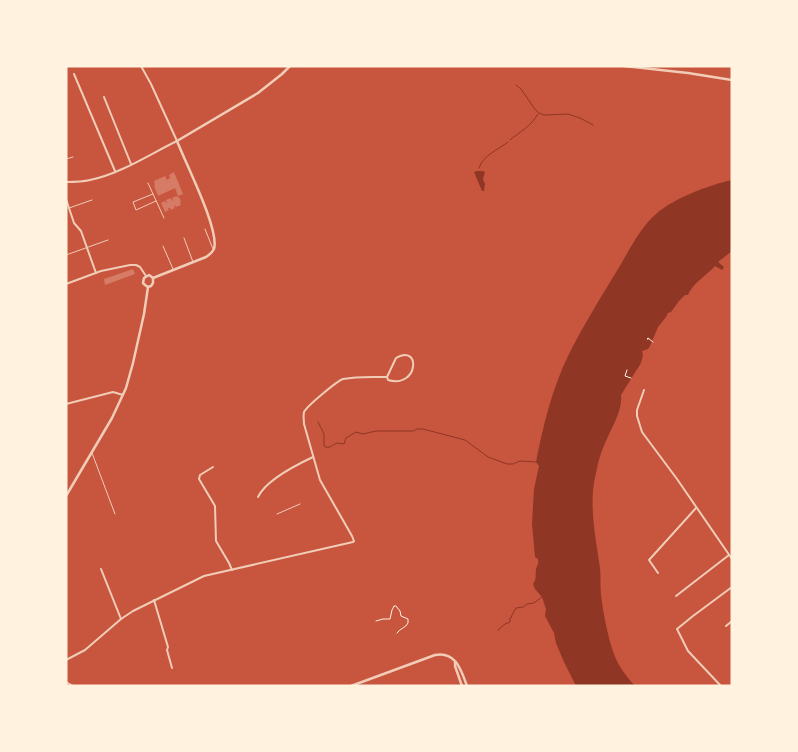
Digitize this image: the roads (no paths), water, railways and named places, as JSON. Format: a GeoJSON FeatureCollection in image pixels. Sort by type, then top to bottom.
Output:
{"type":"FeatureCollection","features":[{"type":"Feature","properties":{"kind":"street"},"geometry":{"type":"LineString","coordinates":[[66,284],[96,273],[132,265],[140,267],[146,276],[153,278],[206,257],[214,249],[214,236],[209,215],[158,98],[141,66]]}},
{"type":"Feature","properties":{"kind":"street"},"geometry":{"type":"LineString","coordinates":[[66,182],[88,180],[115,171],[177,141],[258,93],[290,66]]}},
{"type":"Feature","properties":{"kind":"street"},"geometry":{"type":"LineString","coordinates":[[624,66],[732,80]]}},
{"type":"Feature","properties":{"kind":"street"},"geometry":{"type":"LineString","coordinates":[[74,74],[115,171]]}},
{"type":"Feature","properties":{"kind":"street"},"geometry":{"type":"LineString","coordinates":[[104,96],[131,164]]}},
{"type":"Feature","properties":{"kind":"street"},"geometry":{"type":"LineString","coordinates":[[66,159],[72,157]]}},
{"type":"Feature","properties":{"kind":"street"},"geometry":{"type":"LineString","coordinates":[[148,183],[164,218]]}},
{"type":"Feature","properties":{"kind":"street"},"geometry":{"type":"LineString","coordinates":[[153,194],[133,202],[136,210],[156,201]]}},
{"type":"Feature","properties":{"kind":"street"},"geometry":{"type":"LineString","coordinates":[[66,199],[74,223],[81,231],[88,248],[96,273]]}},
{"type":"Feature","properties":{"kind":"street"},"geometry":{"type":"LineString","coordinates":[[69,208],[92,200]]}},
{"type":"Feature","properties":{"kind":"street"},"geometry":{"type":"LineString","coordinates":[[204,229],[214,249]]}},
{"type":"Feature","properties":{"kind":"street"},"geometry":{"type":"LineString","coordinates":[[184,238],[193,262]]}},
{"type":"Feature","properties":{"kind":"street"},"geometry":{"type":"LineString","coordinates":[[66,255],[108,240]]}},
{"type":"Feature","properties":{"kind":"street"},"geometry":{"type":"LineString","coordinates":[[163,246],[173,270]]}},
{"type":"Feature","properties":{"kind":"street"},"geometry":{"type":"LineString","coordinates":[[146,276],[143,283],[148,287]]}},
{"type":"Feature","properties":{"kind":"street"},"geometry":{"type":"LineString","coordinates":[[148,287],[154,283],[153,278]]}},
{"type":"Feature","properties":{"kind":"street"},"geometry":{"type":"LineString","coordinates":[[66,496],[112,418],[123,395],[133,363],[146,305],[148,287]]}},
{"type":"Feature","properties":{"kind":"street"},"geometry":{"type":"LineString","coordinates":[[66,660],[85,650],[133,611],[204,576],[354,541],[320,480],[303,418],[309,406],[342,379],[387,377],[388,380],[394,382],[407,378],[414,366],[411,357],[403,355],[396,358],[387,377]]}},
{"type":"Feature","properties":{"kind":"street"},"geometry":{"type":"LineString","coordinates":[[644,390],[637,410],[642,432],[732,559]]}},
{"type":"Feature","properties":{"kind":"street"},"geometry":{"type":"LineString","coordinates":[[66,404],[113,392],[123,395]]}},
{"type":"Feature","properties":{"kind":"street"},"geometry":{"type":"LineString","coordinates":[[92,452],[115,514]]}},
{"type":"Feature","properties":{"kind":"street"},"geometry":{"type":"LineString","coordinates":[[258,497],[267,485],[313,456]]}},
{"type":"Feature","properties":{"kind":"street"},"geometry":{"type":"LineString","coordinates":[[213,467],[200,475],[199,479],[215,506],[216,540],[232,570]]}},
{"type":"Feature","properties":{"kind":"street"},"geometry":{"type":"LineString","coordinates":[[278,514],[300,504]]}},
{"type":"Feature","properties":{"kind":"street"},"geometry":{"type":"LineString","coordinates":[[658,573],[649,560],[696,508]]}},
{"type":"Feature","properties":{"kind":"street"},"geometry":{"type":"LineString","coordinates":[[676,596],[729,555]]}},
{"type":"Feature","properties":{"kind":"street"},"geometry":{"type":"LineString","coordinates":[[100,569],[121,619]]}},
{"type":"Feature","properties":{"kind":"street"},"geometry":{"type":"LineString","coordinates":[[721,686],[688,651],[677,629],[732,587]]}},
{"type":"Feature","properties":{"kind":"street"},"geometry":{"type":"LineString","coordinates":[[154,600],[168,647],[167,650],[172,668]]}},
{"type":"Feature","properties":{"kind":"street"},"geometry":{"type":"LineString","coordinates":[[726,626],[732,621]]}},
{"type":"Feature","properties":{"kind":"street"},"geometry":{"type":"LineString","coordinates":[[352,686],[437,654],[446,655],[458,664],[467,686]]}},
{"type":"Feature","properties":{"kind":"street"},"geometry":{"type":"LineString","coordinates":[[455,662],[462,686]]}},
{"type":"Feature","properties":{"kind":"street"},"geometry":{"type":"LineString","coordinates":[[66,682],[73,686]]}},
{"type":"Feature","properties":{"kind":"waterway"},"geometry":{"type":"LineString","coordinates":[[516,85],[539,113],[544,115],[568,114],[593,125]]}},
{"type":"Feature","properties":{"kind":"waterway"},"geometry":{"type":"LineString","coordinates":[[510,140],[529,126],[538,114]]}},
{"type":"Feature","properties":{"kind":"waterway"},"geometry":{"type":"LineString","coordinates":[[479,168],[487,156],[508,142]]}},
{"type":"Feature","properties":{"kind":"waterway"},"geometry":{"type":"LineString","coordinates":[[318,422],[324,434],[324,446],[326,447],[338,443],[344,444],[346,438],[356,432],[363,434],[376,431],[413,431],[423,429],[465,440],[488,457],[507,464],[520,461],[536,462]]}},
{"type":"Feature","properties":{"kind":"waterway"},"geometry":{"type":"LineString","coordinates":[[498,630],[510,622],[510,618],[516,608],[534,603],[542,597]]}}]}
